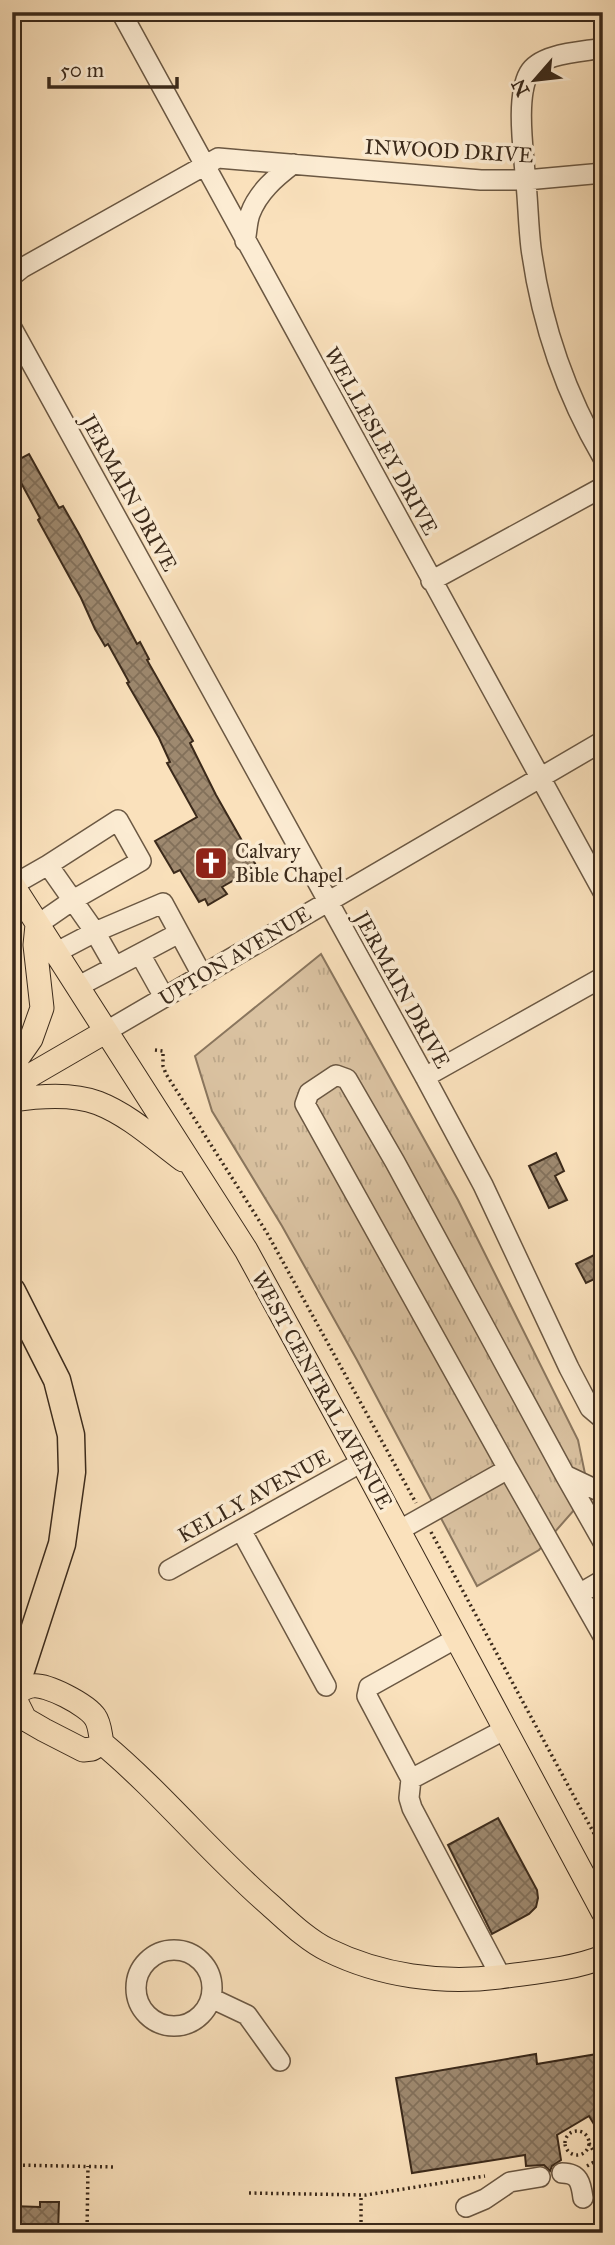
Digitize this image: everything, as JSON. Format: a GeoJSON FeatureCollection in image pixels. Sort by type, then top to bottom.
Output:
{"type":"FeatureCollection","features":[{"type":"Feature","properties":{"kind":"highway"},"geometry":{"type":"LineString","coordinates":[[12,1290],[57,1380],[71,1435],[72,1472],[62,1544],[13,1696]]}},
{"type":"Feature","properties":{"kind":"main road","name":"WEST CENTRAL AVENUE"},"geometry":{"type":"LineString","coordinates":[[12,885],[246,1250],[603,1912]]}},
{"type":"Feature","properties":{"kind":"main road"},"geometry":{"type":"LineString","coordinates":[[12,1066],[31,1039],[42,1008],[35,945],[37,925]]}},
{"type":"Feature","properties":{"kind":"main road","name":"UPTON AVENUE"},"geometry":{"type":"LineString","coordinates":[[12,1086],[105,1032]]}},
{"type":"Feature","properties":{"kind":"main road"},"geometry":{"type":"LineString","coordinates":[[12,1100],[70,1097],[95,1102],[118,1112],[193,1167]]}},
{"type":"Feature","properties":{"kind":"main road"},"geometry":{"type":"LineString","coordinates":[[102,1743],[92,1749],[83,1750],[44,1730],[24,1719],[13,1696],[34,1685],[75,1700],[95,1717],[102,1743],[149,1785],[235,1875],[326,1949],[373,1968],[404,1975],[470,1979],[548,1972],[603,1957]]}},
{"type":"Feature","properties":{"kind":"street","name":"WELLESLEY DRIVE"},"geometry":{"type":"LineString","coordinates":[[128,15],[203,165],[603,892]]}},
{"type":"Feature","properties":{"kind":"street"},"geometry":{"type":"LineString","coordinates":[[603,48],[539,62],[529,72],[524,90],[521,130],[531,247],[544,314],[568,388],[582,421],[603,458]]}},
{"type":"Feature","properties":{"kind":"street","name":"INWOOD DRIVE"},"geometry":{"type":"LineString","coordinates":[[17,272],[218,158],[481,180],[526,180],[603,173]]}},
{"type":"Feature","properties":{"kind":"street"},"geometry":{"type":"LineString","coordinates":[[245,241],[250,215],[259,198],[273,179],[293,164]]}},
{"type":"Feature","properties":{"kind":"street","name":"JERMAIN DRIVE"},"geometry":{"type":"LineString","coordinates":[[12,328],[425,1077],[483,1185],[569,1368],[590,1408],[603,1419]]}},
{"type":"Feature","properties":{"kind":"street"},"geometry":{"type":"LineString","coordinates":[[431,582],[603,487]]}},
{"type":"Feature","properties":{"kind":"street","name":"UPTON AVENUE"},"geometry":{"type":"LineString","coordinates":[[105,1032],[603,741]]}},
{"type":"Feature","properties":{"kind":"street"},"geometry":{"type":"LineString","coordinates":[[12,885],[118,820],[142,861],[73,900],[37,925]]}},
{"type":"Feature","properties":{"kind":"street"},"geometry":{"type":"LineString","coordinates":[[48,864],[95,932],[115,967]]}},
{"type":"Feature","properties":{"kind":"street"},"geometry":{"type":"LineString","coordinates":[[55,953],[95,932],[163,903],[202,975]]}},
{"type":"Feature","properties":{"kind":"street"},"geometry":{"type":"LineString","coordinates":[[77,987],[179,933]]}},
{"type":"Feature","properties":{"kind":"street"},"geometry":{"type":"LineString","coordinates":[[140,954],[164,997]]}},
{"type":"Feature","properties":{"kind":"street"},"geometry":{"type":"LineString","coordinates":[[425,1077],[603,977]]}},
{"type":"Feature","properties":{"kind":"street"},"geometry":{"type":"LineString","coordinates":[[603,1542],[388,1150],[347,1079],[336,1075],[309,1093],[305,1104],[603,1636]]}},
{"type":"Feature","properties":{"kind":"street","name":"KELLY AVENUE"},"geometry":{"type":"LineString","coordinates":[[169,1570],[362,1462]]}},
{"type":"Feature","properties":{"kind":"street"},"geometry":{"type":"LineString","coordinates":[[398,1531],[508,1469]]}},
{"type":"Feature","properties":{"kind":"street"},"geometry":{"type":"LineString","coordinates":[[565,1475],[603,1493]]}},
{"type":"Feature","properties":{"kind":"street"},"geometry":{"type":"LineString","coordinates":[[241,1530],[326,1686]]}},
{"type":"Feature","properties":{"kind":"street"},"geometry":{"type":"LineString","coordinates":[[579,1594],[603,1580]]}},
{"type":"Feature","properties":{"kind":"street"},"geometry":{"type":"LineString","coordinates":[[455,1639],[367,1691],[369,1702],[411,1780],[409,1798],[412,1808],[501,1977]]}},
{"type":"Feature","properties":{"kind":"street"},"geometry":{"type":"LineString","coordinates":[[411,1780],[504,1730]]}},
{"type":"Feature","properties":{"kind":"street"},"geometry":{"type":"LineString","coordinates":[[211,1998],[247,2015],[280,2062]]}},
{"type":"Feature","properties":{"kind":"street"},"geometry":{"type":"LineString","coordinates":[[562,2173],[576,2176],[582,2187],[583,2198]]}},
{"type":"Feature","properties":{"kind":"street"},"geometry":{"type":"LineString","coordinates":[[467,2207],[485,2199],[510,2182],[540,2177]]}},
{"type":"Feature","properties":{"kind":"path"},"geometry":{"type":"LineString","coordinates":[[155,1050],[163,1051],[166,1074],[267,1233],[603,1850]]}},
{"type":"Feature","properties":{"kind":"path"},"geometry":{"type":"LineString","coordinates":[[582,2168],[600,2158],[587,2136],[580,2131],[572,2132],[565,2141],[567,2149],[576,2154],[584,2152],[589,2143]]}},
{"type":"Feature","properties":{"kind":"path"},"geometry":{"type":"LineString","coordinates":[[12,2165],[114,2167]]}},
{"type":"Feature","properties":{"kind":"path"},"geometry":{"type":"LineString","coordinates":[[87,2233],[88,2166]]}},
{"type":"Feature","properties":{"kind":"path"},"geometry":{"type":"LineString","coordinates":[[249,2193],[362,2195],[486,2176]]}},
{"type":"Feature","properties":{"kind":"path"},"geometry":{"type":"LineString","coordinates":[[361,2233],[362,2195]]}},
{"type":"Feature","properties":{"kind":"green space"},"geometry":{"type":"Polygon","coordinates":[[[321,954],[458,1200],[578,1440],[589,1493],[539,1550],[477,1586],[357,1360],[282,1226],[212,1111],[195,1056],[321,954]]]}},
{"type":"Feature","properties":{"kind":"building"},"geometry":{"type":"Polygon","coordinates":[[[29,454],[59,508],[63,506],[79,534],[137,644],[140,642],[149,659],[147,660],[193,741],[190,743],[216,795],[257,867],[222,887],[227,894],[208,905],[205,899],[199,902],[180,870],[174,873],[155,841],[197,817],[167,763],[170,762],[159,738],[108,644],[105,646],[95,629],[12,466],[12,463],[29,454]]]}},
{"type":"Feature","properties":{"kind":"building"},"geometry":{"type":"Polygon","coordinates":[[[556,1153],[564,1171],[555,1176],[567,1200],[549,1208],[529,1166],[556,1153]]]}},
{"type":"Feature","properties":{"kind":"building"},"geometry":{"type":"Polygon","coordinates":[[[594,1255],[603,1275],[586,1283],[576,1264],[594,1255]]]}},
{"type":"Feature","properties":{"kind":"building"},"geometry":{"type":"Polygon","coordinates":[[[498,1818],[537,1890],[538,1898],[536,1907],[529,1914],[492,1934],[448,1845],[498,1818]]]}},
{"type":"Feature","properties":{"kind":"building"},"geometry":{"type":"Polygon","coordinates":[[[603,2053],[603,2139],[589,2116],[557,2135],[561,2160],[552,2166],[550,2171],[544,2165],[526,2166],[525,2155],[412,2173],[396,2078],[536,2054],[537,2064],[603,2053]]]}},
{"type":"Feature","properties":{"kind":"building"},"geometry":{"type":"Polygon","coordinates":[[[40,2202],[59,2202],[58,2233],[12,2233],[12,2206],[40,2207],[40,2202]]]}},
{"type":"Feature","properties":{"kind":"place","name":"Calvary Bible Chapel"},"geometry":{"type":"Point","coordinates":[211,863]}}]}
